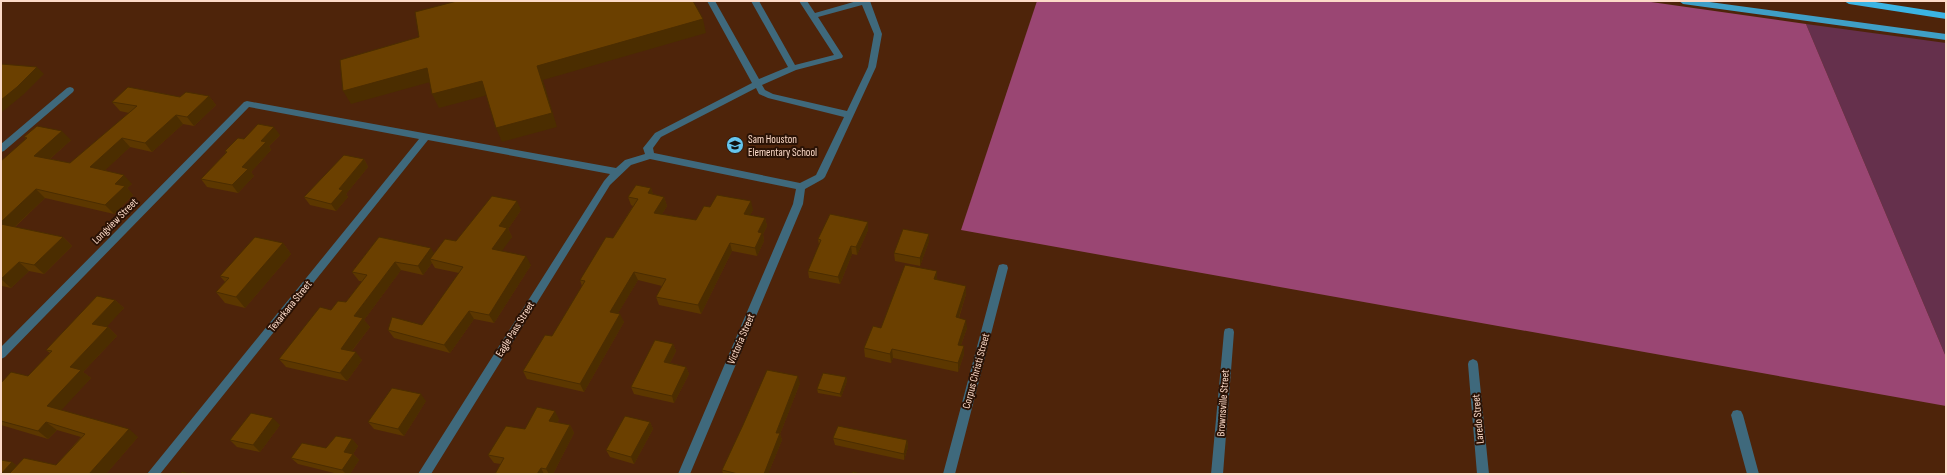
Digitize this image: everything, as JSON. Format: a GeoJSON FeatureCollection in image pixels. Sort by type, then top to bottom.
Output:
{"type":"FeatureCollection","features":[{"type":"Feature","properties":{"kind":"highway"},"geometry":{"type":"LineString","coordinates":[[1849,1],[1946,16]]}},
{"type":"Feature","properties":{"kind":"main road"},"geometry":{"type":"LineString","coordinates":[[1683,1],[1946,37]]}},
{"type":"Feature","properties":{"kind":"street"},"geometry":{"type":"LineString","coordinates":[[711,1],[762,92],[771,96],[850,115]]}},
{"type":"Feature","properties":{"kind":"street"},"geometry":{"type":"LineString","coordinates":[[755,1],[793,68]]}},
{"type":"Feature","properties":{"kind":"street"},"geometry":{"type":"LineString","coordinates":[[803,1],[839,56],[793,68],[757,84],[658,134],[648,148],[650,156],[801,187],[820,177],[872,67],[878,34],[865,1],[813,16]]}},
{"type":"Feature","properties":{"kind":"street"},"geometry":{"type":"LineString","coordinates":[[1,149],[70,90]]}},
{"type":"Feature","properties":{"kind":"street","name":"Longview Street"},"geometry":{"type":"LineString","coordinates":[[1,354],[246,104],[426,137]]}},
{"type":"Feature","properties":{"kind":"street"},"geometry":{"type":"LineString","coordinates":[[426,137],[618,172]]}},
{"type":"Feature","properties":{"kind":"street","name":"Texarkana Street"},"geometry":{"type":"LineString","coordinates":[[153,474],[426,137]]}},
{"type":"Feature","properties":{"kind":"street","name":"Eagle Pass Street"},"geometry":{"type":"LineString","coordinates":[[424,474],[607,183],[628,162],[650,156]]}},
{"type":"Feature","properties":{"kind":"street","name":"Victoria Street"},"geometry":{"type":"LineString","coordinates":[[684,474],[798,204],[801,187]]}},
{"type":"Feature","properties":{"kind":"street","name":"Corpus Christi Street"},"geometry":{"type":"LineString","coordinates":[[950,474],[1003,268]]}},
{"type":"Feature","properties":{"kind":"street","name":"Brownsville Street"},"geometry":{"type":"LineString","coordinates":[[1217,474],[1228,332]]}},
{"type":"Feature","properties":{"kind":"street","name":"Laredo Street"},"geometry":{"type":"LineString","coordinates":[[1473,364],[1483,474]]}},
{"type":"Feature","properties":{"kind":"street"},"geometry":{"type":"LineString","coordinates":[[1737,415],[1753,474]]}},
{"type":"Feature","properties":{"kind":"shaded area"},"geometry":{"type":"Polygon","coordinates":[[[1037,1],[1644,1],[1806,24],[1946,357],[1946,406],[961,230],[1037,1]]]}},
{"type":"Feature","properties":{"kind":"shaded area"},"geometry":{"type":"Polygon","coordinates":[[[1806,24],[1946,43],[1946,357],[1806,24]]]}},
{"type":"Feature","properties":{"kind":"building"},"geometry":{"type":"Polygon","coordinates":[[[457,1],[693,1],[703,19],[537,66],[552,113],[496,128],[482,81],[432,94],[427,68],[343,91],[340,60],[419,37],[415,12],[457,1]]]}},
{"type":"Feature","properties":{"kind":"building"},"geometry":{"type":"Polygon","coordinates":[[[1,64],[37,67],[17,87],[1,100],[1,64]]]}},
{"type":"Feature","properties":{"kind":"building"},"geometry":{"type":"Polygon","coordinates":[[[128,87],[180,97],[186,92],[209,96],[187,117],[176,115],[145,143],[122,138],[90,167],[124,175],[115,184],[125,186],[105,205],[36,189],[1,222],[1,161],[27,138],[24,137],[37,126],[62,131],[34,156],[70,163],[137,106],[112,102],[128,87]]]}},
{"type":"Feature","properties":{"kind":"building"},"geometry":{"type":"Polygon","coordinates":[[[258,124],[274,127],[261,141],[266,142],[242,167],[248,169],[232,185],[201,179],[227,152],[225,151],[238,138],[244,139],[258,124]]]}},
{"type":"Feature","properties":{"kind":"building"},"geometry":{"type":"Polygon","coordinates":[[[344,155],[364,159],[339,189],[343,190],[331,204],[304,197],[344,155]]]}},
{"type":"Feature","properties":{"kind":"building"},"geometry":{"type":"Polygon","coordinates":[[[636,185],[651,188],[648,193],[664,197],[654,213],[696,220],[704,206],[710,207],[717,195],[751,201],[744,214],[765,218],[758,232],[762,233],[755,248],[730,243],[698,305],[656,297],[666,279],[634,272],[610,312],[620,314],[580,384],[523,371],[545,335],[552,336],[585,281],[580,280],[606,237],[613,238],[638,199],[628,197],[636,185]]]}},
{"type":"Feature","properties":{"kind":"building"},"geometry":{"type":"Polygon","coordinates":[[[492,196],[517,201],[499,226],[507,228],[492,249],[526,256],[489,315],[469,311],[444,345],[388,330],[392,317],[422,325],[463,267],[430,259],[445,239],[456,241],[492,196]]]}},
{"type":"Feature","properties":{"kind":"building"},"geometry":{"type":"Polygon","coordinates":[[[830,214],[868,222],[856,247],[851,246],[838,277],[808,271],[821,240],[818,239],[830,214]]]}},
{"type":"Feature","properties":{"kind":"building"},"geometry":{"type":"Polygon","coordinates":[[[1,224],[63,237],[34,265],[19,262],[1,279],[1,224]]]}},
{"type":"Feature","properties":{"kind":"building"},"geometry":{"type":"Polygon","coordinates":[[[903,229],[929,234],[920,258],[894,253],[903,229]]]}},
{"type":"Feature","properties":{"kind":"building"},"geometry":{"type":"Polygon","coordinates":[[[255,237],[283,243],[236,297],[216,292],[229,278],[220,276],[255,237]]]}},
{"type":"Feature","properties":{"kind":"building"},"geometry":{"type":"Polygon","coordinates":[[[379,237],[431,248],[418,266],[395,262],[354,316],[363,318],[341,349],[356,352],[340,373],[279,359],[320,307],[331,310],[338,301],[346,302],[367,275],[352,272],[379,237]]]}},
{"type":"Feature","properties":{"kind":"building"},"geometry":{"type":"Polygon","coordinates":[[[905,265],[937,271],[934,279],[966,286],[956,317],[966,320],[958,345],[964,346],[958,363],[892,349],[890,354],[864,348],[873,326],[881,328],[905,265]]]}},
{"type":"Feature","properties":{"kind":"building"},"geometry":{"type":"Polygon","coordinates":[[[97,296],[115,300],[92,324],[108,327],[70,367],[81,370],[47,406],[129,429],[89,474],[10,473],[24,458],[56,465],[85,434],[46,422],[38,431],[1,421],[1,383],[11,372],[28,376],[52,351],[46,350],[97,296]]]}},
{"type":"Feature","properties":{"kind":"building"},"geometry":{"type":"Polygon","coordinates":[[[655,340],[673,344],[664,362],[686,367],[672,396],[631,387],[655,340]]]}},
{"type":"Feature","properties":{"kind":"building"},"geometry":{"type":"Polygon","coordinates":[[[767,370],[798,376],[776,433],[780,433],[764,474],[738,474],[722,470],[743,425],[767,370]]]}},
{"type":"Feature","properties":{"kind":"building"},"geometry":{"type":"Polygon","coordinates":[[[823,373],[846,377],[840,394],[817,389],[823,373]]]}},
{"type":"Feature","properties":{"kind":"building"},"geometry":{"type":"Polygon","coordinates":[[[392,388],[421,394],[398,429],[368,422],[392,388]]]}},
{"type":"Feature","properties":{"kind":"building"},"geometry":{"type":"Polygon","coordinates":[[[537,407],[555,411],[549,421],[570,425],[546,469],[541,468],[537,474],[495,474],[504,458],[488,455],[506,426],[525,429],[537,407]]]}},
{"type":"Feature","properties":{"kind":"building"},"geometry":{"type":"Polygon","coordinates":[[[251,413],[273,418],[253,445],[230,440],[251,413]]]}},
{"type":"Feature","properties":{"kind":"building"},"geometry":{"type":"Polygon","coordinates":[[[625,416],[650,422],[631,457],[606,450],[625,416]]]}},
{"type":"Feature","properties":{"kind":"building"},"geometry":{"type":"Polygon","coordinates":[[[838,426],[907,440],[904,454],[833,438],[838,426]]]}},
{"type":"Feature","properties":{"kind":"building"},"geometry":{"type":"Polygon","coordinates":[[[336,436],[352,439],[344,452],[353,454],[342,470],[291,458],[302,443],[326,448],[336,436]]]}},
{"type":"Feature","properties":{"kind":"building"},"geometry":{"type":"Polygon","coordinates":[[[1,460],[12,462],[1,474],[1,460]]]}},
{"type":"Feature","properties":{"kind":"place","name":"Sam Houston Elementary School"},"geometry":{"type":"Point","coordinates":[735,145]}}]}
